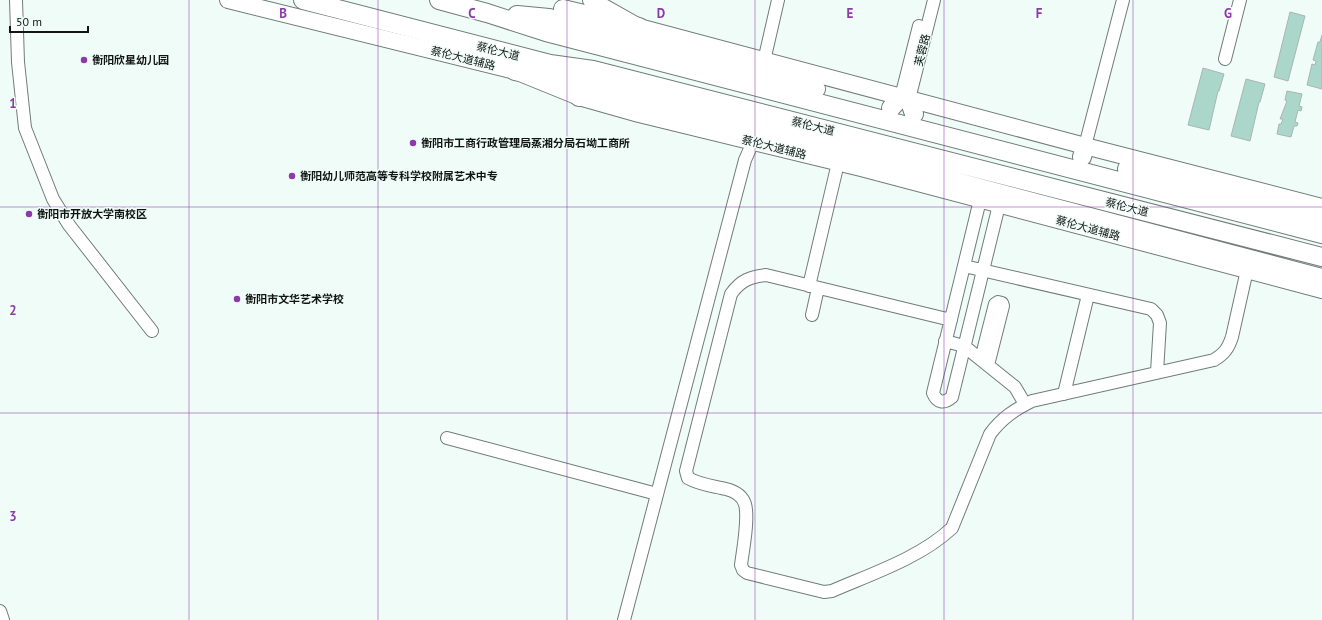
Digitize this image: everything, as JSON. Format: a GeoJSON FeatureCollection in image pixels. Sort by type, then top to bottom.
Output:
{"type":"FeatureCollection","features":[{"type":"Feature","properties":{"kind":"highway","name":"蔡伦大道"},"geometry":{"type":"LineString","coordinates":[[303,0],[550,64],[593,70],[1322,257]]}},
{"type":"Feature","properties":{"kind":"highway"},"geometry":{"type":"LineString","coordinates":[[439,0],[463,3],[487,13],[546,32],[1322,234]]}},
{"type":"Feature","properties":{"kind":"highway"},"geometry":{"type":"LineString","coordinates":[[487,13],[551,7],[638,27]]}},
{"type":"Feature","properties":{"kind":"highway"},"geometry":{"type":"LineString","coordinates":[[487,13],[549,18],[701,51],[1084,152],[1322,220]]}},
{"type":"Feature","properties":{"kind":"highway"},"geometry":{"type":"LineString","coordinates":[[550,64],[579,97]]}},
{"type":"Feature","properties":{"kind":"highway"},"geometry":{"type":"LineString","coordinates":[[515,72],[562,78],[641,106],[1004,202],[1038,203],[1322,278]]}},
{"type":"Feature","properties":{"kind":"main road","name":"蔡伦大道辅路"},"geometry":{"type":"LineString","coordinates":[[228,0],[515,72],[579,97],[641,106]]}},
{"type":"Feature","properties":{"kind":"main road"},"geometry":{"type":"LineString","coordinates":[[591,0],[638,27],[701,51]]}},
{"type":"Feature","properties":{"kind":"main road","name":"蔡伦大道辅路"},"geometry":{"type":"LineString","coordinates":[[754,136],[838,163],[980,200],[1004,202],[1322,290]]}},
{"type":"Feature","properties":{"kind":"main road"},"geometry":{"type":"LineString","coordinates":[[1084,152],[1322,207]]}},
{"type":"Feature","properties":{"kind":"street"},"geometry":{"type":"LineString","coordinates":[[16,0],[18,62],[25,128],[53,199],[69,225],[152,331]]}},
{"type":"Feature","properties":{"kind":"street"},"geometry":{"type":"LineString","coordinates":[[762,67],[778,0]]}},
{"type":"Feature","properties":{"kind":"street","name":"芙蓉路"},"geometry":{"type":"LineString","coordinates":[[904,105],[925,0]]}},
{"type":"Feature","properties":{"kind":"street","name":"芙蓉路"},"geometry":{"type":"LineString","coordinates":[[904,105],[934,0]]}},
{"type":"Feature","properties":{"kind":"street"},"geometry":{"type":"LineString","coordinates":[[1084,152],[1122,0]]}},
{"type":"Feature","properties":{"kind":"street"},"geometry":{"type":"LineString","coordinates":[[1225,59],[1240,0]]}},
{"type":"Feature","properties":{"kind":"street"},"geometry":{"type":"LineString","coordinates":[[624,620],[745,160],[754,136]]}},
{"type":"Feature","properties":{"kind":"street"},"geometry":{"type":"LineString","coordinates":[[812,314],[814,287],[838,163]]}},
{"type":"Feature","properties":{"kind":"street"},"geometry":{"type":"LineString","coordinates":[[980,200],[933,393],[935,399],[940,402],[947,402],[952,398],[983,270],[1004,202]]}},
{"type":"Feature","properties":{"kind":"street"},"geometry":{"type":"LineString","coordinates":[[964,266],[1151,309],[1157,315],[1160,323],[1157,372]]}},
{"type":"Feature","properties":{"kind":"street"},"geometry":{"type":"LineString","coordinates":[[951,320],[766,275],[750,277],[738,285],[731,294],[686,471],[688,478],[694,482],[728,490],[738,494],[741,497],[745,504],[746,517],[741,565],[743,570],[747,573],[824,592],[832,591],[921,550],[952,528],[990,434],[999,422],[1011,411],[1026,404],[1157,372],[1214,360],[1222,355],[1228,348],[1232,337],[1247,270]]}},
{"type":"Feature","properties":{"kind":"street"},"geometry":{"type":"LineString","coordinates":[[1064,394],[1088,295]]}},
{"type":"Feature","properties":{"kind":"street"},"geometry":{"type":"LineString","coordinates":[[945,341],[964,346],[1015,388],[1026,404]]}},
{"type":"Feature","properties":{"kind":"street"},"geometry":{"type":"LineString","coordinates":[[447,438],[657,494]]}},
{"type":"Feature","properties":{"kind":"building"},"geometry":{"type":"Polygon","coordinates":[[[1290,12],[1305,16],[1288,81],[1274,77],[1290,12]]]}},
{"type":"Feature","properties":{"kind":"building"},"geometry":{"type":"Polygon","coordinates":[[[1322,35],[1322,89],[1307,85],[1312,64],[1315,65],[1316,61],[1313,60],[1318,42],[1320,42],[1322,35]]]}},
{"type":"Feature","properties":{"kind":"building"},"geometry":{"type":"Polygon","coordinates":[[[1203,68],[1224,74],[1218,91],[1209,130],[1188,125],[1203,68]]]}},
{"type":"Feature","properties":{"kind":"building"},"geometry":{"type":"Polygon","coordinates":[[[1246,79],[1265,84],[1259,102],[1250,141],[1231,136],[1246,79]]]}},
{"type":"Feature","properties":{"kind":"building"},"geometry":{"type":"Polygon","coordinates":[[[1287,91],[1302,94],[1299,106],[1302,107],[1301,111],[1298,110],[1295,122],[1298,123],[1297,126],[1294,126],[1291,137],[1277,134],[1279,124],[1281,124],[1283,119],[1280,119],[1287,101],[1285,100],[1287,91]]]}},
{"type":"Feature","properties":{"kind":"place","name":"衡阳欣星幼儿园"},"geometry":{"type":"Point","coordinates":[84,60]}},
{"type":"Feature","properties":{"kind":"place","name":"衡阳市工商行政管理局蒸湘分局石坳工商所"},"geometry":{"type":"Point","coordinates":[413,143]}},
{"type":"Feature","properties":{"kind":"place","name":"衡阳幼儿师范高等专科学校附属艺术中专"},"geometry":{"type":"Point","coordinates":[292,176]}},
{"type":"Feature","properties":{"kind":"place","name":"衡阳市开放大学南校区"},"geometry":{"type":"Point","coordinates":[29,214]}},
{"type":"Feature","properties":{"kind":"place","name":"衡阳市文华艺术学校"},"geometry":{"type":"Point","coordinates":[237,299]}}]}
